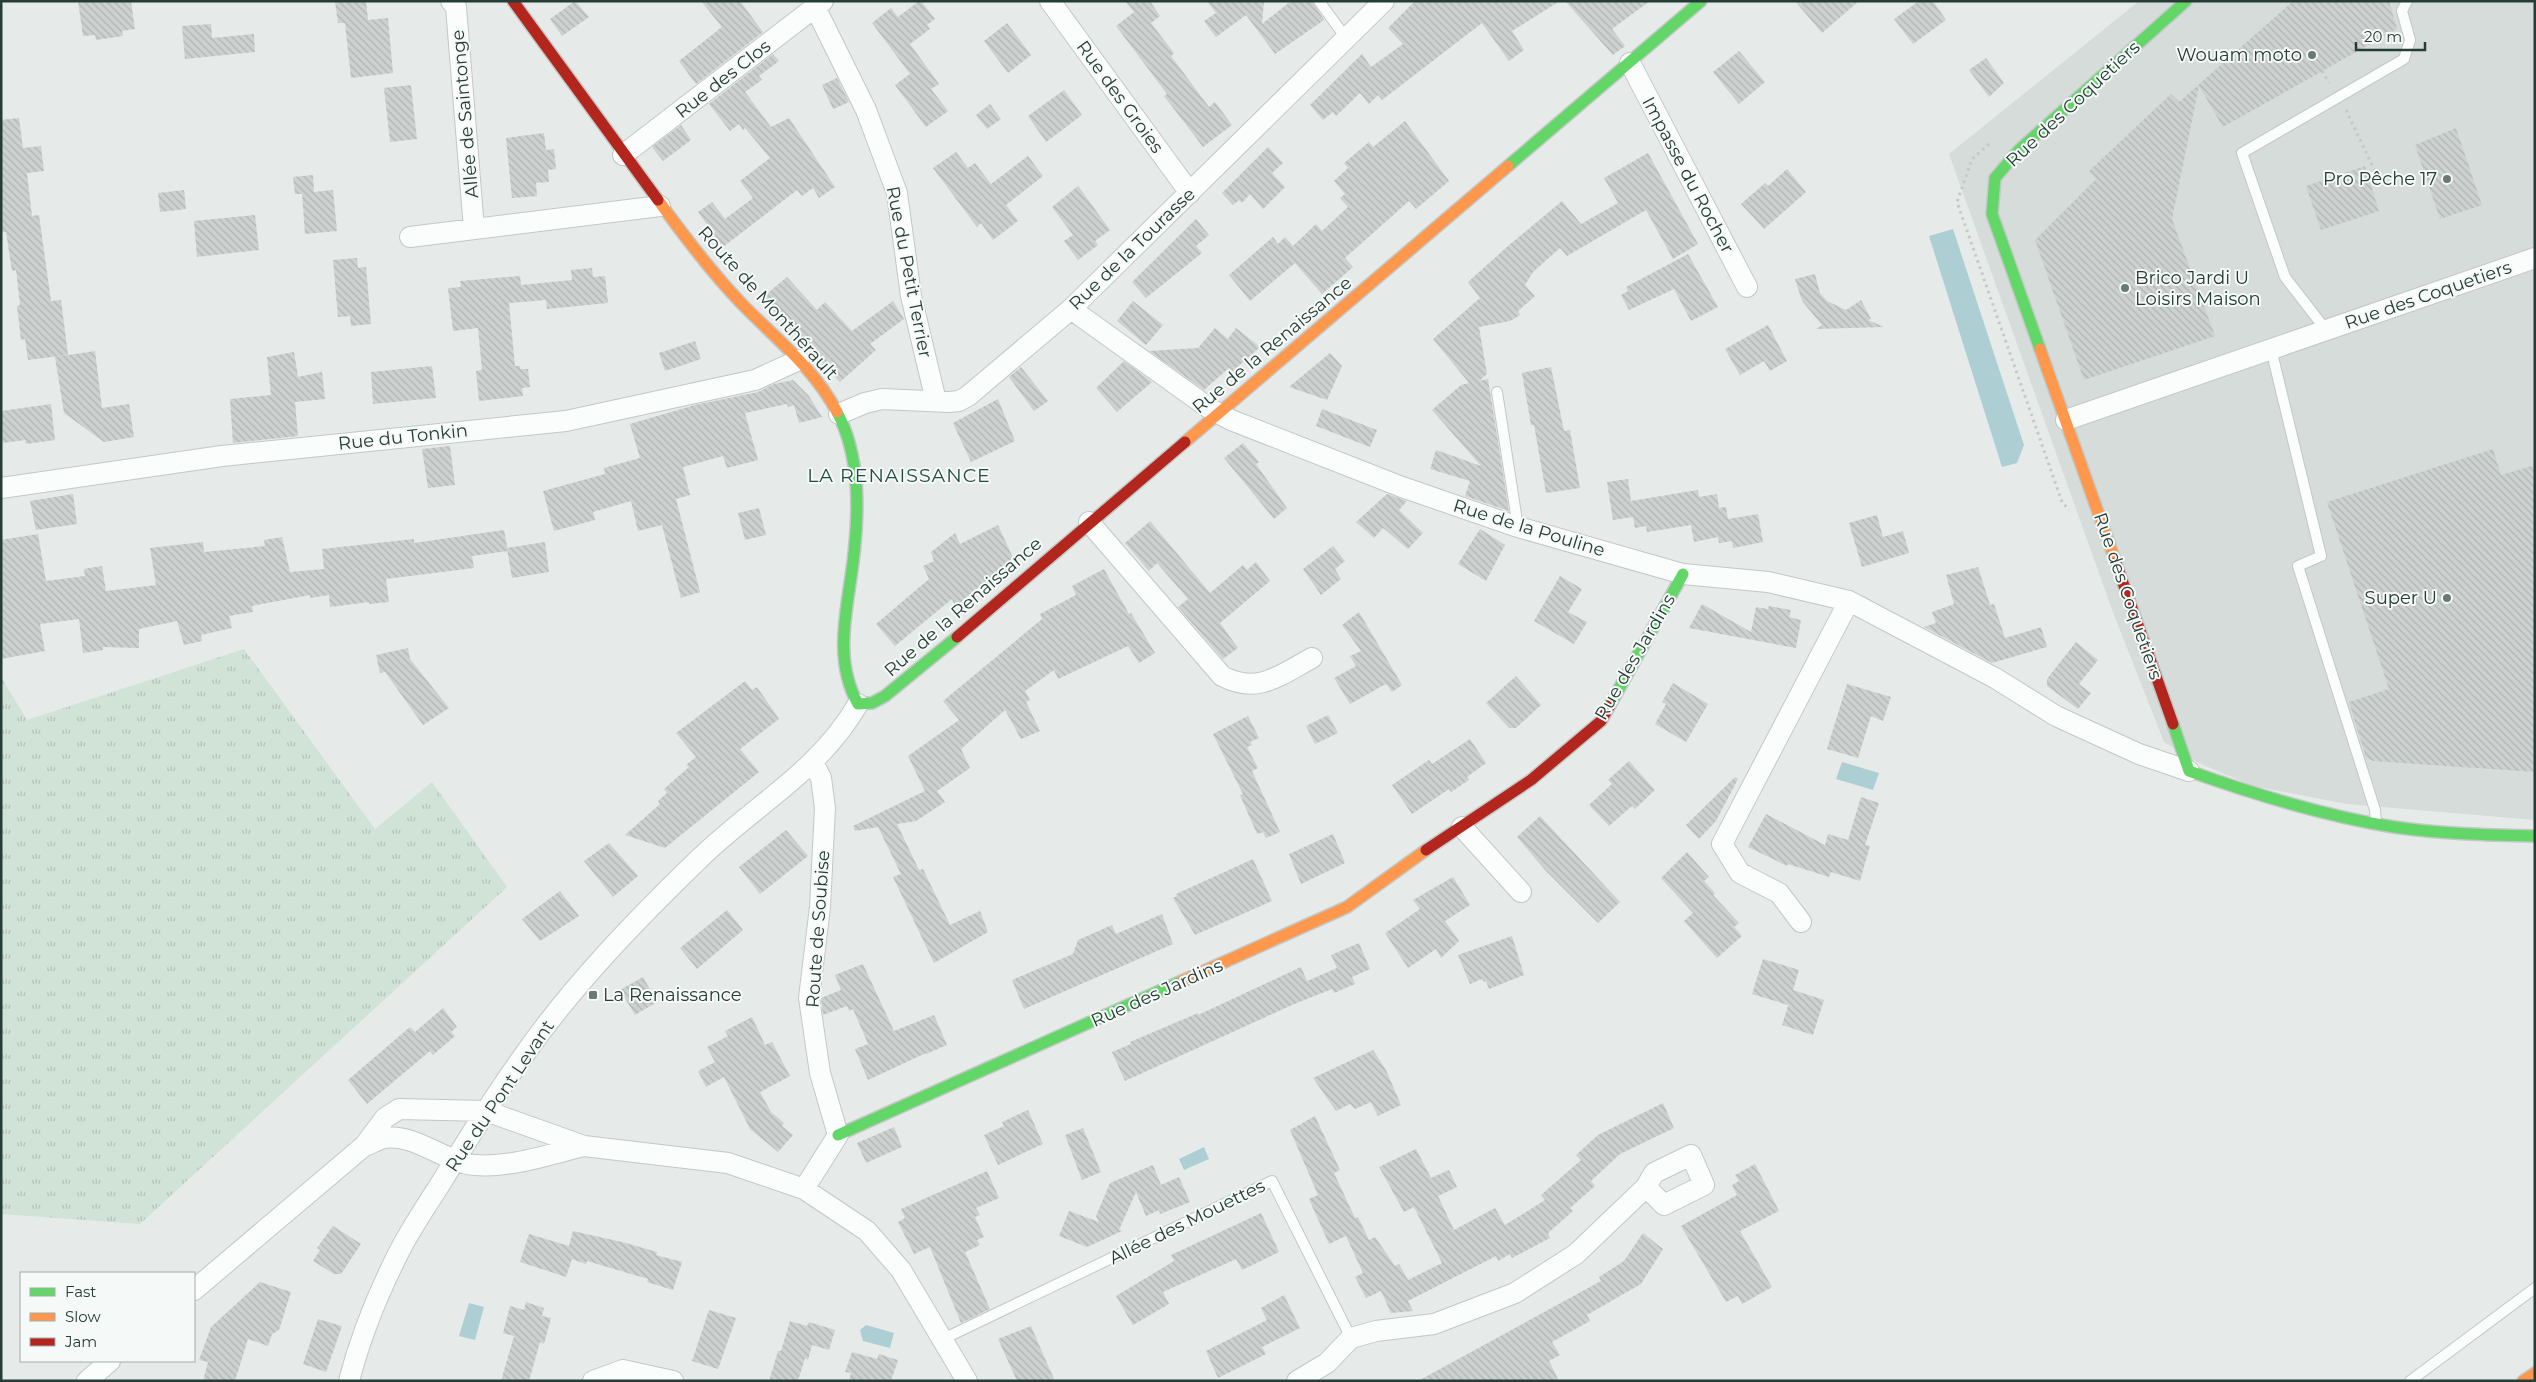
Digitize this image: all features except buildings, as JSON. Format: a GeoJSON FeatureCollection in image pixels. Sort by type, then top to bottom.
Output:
{"type":"FeatureCollection","features":[{"type":"Feature","properties":{"kind":"main road","name":"Route de Monthérault"},"geometry":{"type":"LineString","coordinates":[[513,1],[660,206],[724,286],[814,376],[839,414],[853,457],[857,500],[842,664],[851,694],[858,704]]}},
{"type":"Feature","properties":{"kind":"main road","name":"Rue de la Renaissance"},"geometry":{"type":"LineString","coordinates":[[858,704],[872,703],[885,696],[918,671],[1088,522],[1219,413],[1701,1]]}},
{"type":"Feature","properties":{"kind":"main road","name":"Rue des Coquetiers"},"geometry":{"type":"LineString","coordinates":[[2186,1],[2019,150],[1995,178],[1992,214],[2189,772]]}},
{"type":"Feature","properties":{"kind":"main road","name":"Rue des Jardins"},"geometry":{"type":"LineString","coordinates":[[838,1135],[1347,907],[1412,859],[1531,780],[1600,721],[1683,574]]}},
{"type":"Feature","properties":{"kind":"main road"},"geometry":{"type":"LineString","coordinates":[[2189,772],[2252,794],[2376,824],[2455,834],[2535,836]]}},
{"type":"Feature","properties":{"kind":"main road"},"geometry":{"type":"LineString","coordinates":[[2523,1381],[2535,1372]]}},
{"type":"Feature","properties":{"kind":"street","name":"Allée de Saintonge"},"geometry":{"type":"LineString","coordinates":[[451,1],[456,7],[474,229]]}},
{"type":"Feature","properties":{"kind":"street","name":"Rue des Groies"},"geometry":{"type":"LineString","coordinates":[[1050,1],[1190,193]]}},
{"type":"Feature","properties":{"kind":"street","name":"Rue de la Tourasse"},"geometry":{"type":"LineString","coordinates":[[839,414],[873,400],[959,401],[968,396],[1072,309],[1384,1]]}},
{"type":"Feature","properties":{"kind":"street","name":"Rue des Clos"},"geometry":{"type":"LineString","coordinates":[[623,155],[819,4]]}},
{"type":"Feature","properties":{"kind":"street","name":"Rue du Petit Terrier"},"geometry":{"type":"LineString","coordinates":[[819,4],[866,110],[897,193],[910,296],[936,401]]}},
{"type":"Feature","properties":{"kind":"street","name":"Impasse du Rocher"},"geometry":{"type":"LineString","coordinates":[[1630,63],[1747,287]]}},
{"type":"Feature","properties":{"kind":"street"},"geometry":{"type":"LineString","coordinates":[[410,237],[660,206]]}},
{"type":"Feature","properties":{"kind":"street","name":"Rue des Coquetiers"},"geometry":{"type":"LineString","coordinates":[[2066,420],[2535,258]]}},
{"type":"Feature","properties":{"kind":"street","name":"Rue de la Pouline"},"geometry":{"type":"LineString","coordinates":[[1072,309],[1209,408],[1219,413],[1402,487],[1518,527],[1683,574],[1768,582],[1849,601],[1995,678],[2056,716],[2138,754],[2189,772]]}},
{"type":"Feature","properties":{"kind":"street","name":"Rue du Tonkin"},"geometry":{"type":"LineString","coordinates":[[1,488],[222,456],[566,421],[756,380],[798,360]]}},
{"type":"Feature","properties":{"kind":"street"},"geometry":{"type":"LineString","coordinates":[[1088,522],[1222,676],[1237,683],[1262,684],[1312,658]]}},
{"type":"Feature","properties":{"kind":"street"},"geometry":{"type":"LineString","coordinates":[[1801,922],[1779,892],[1740,873],[1722,844],[1849,601]]}},
{"type":"Feature","properties":{"kind":"street","name":"Rue du Pont Levant"},"geometry":{"type":"LineString","coordinates":[[349,1381],[358,1346],[397,1255],[486,1111],[525,1054],[614,945],[706,851],[813,762],[845,726],[858,704]]}},
{"type":"Feature","properties":{"kind":"street","name":"Route de Soubise"},"geometry":{"type":"LineString","coordinates":[[813,762],[821,778],[825,808],[820,907],[810,998],[820,1073],[838,1135]]}},
{"type":"Feature","properties":{"kind":"street"},"geometry":{"type":"LineString","coordinates":[[1462,827],[1521,892]]}},
{"type":"Feature","properties":{"kind":"street"},"geometry":{"type":"LineString","coordinates":[[195,1289],[364,1146],[385,1118],[400,1109],[486,1111],[584,1146],[728,1163],[804,1189],[867,1232],[901,1270],[967,1381]]}},
{"type":"Feature","properties":{"kind":"street"},"geometry":{"type":"LineString","coordinates":[[804,1189],[838,1135]]}},
{"type":"Feature","properties":{"kind":"street"},"geometry":{"type":"LineString","coordinates":[[364,1146],[384,1138],[398,1138],[441,1153],[455,1161],[488,1166],[584,1146]]}},
{"type":"Feature","properties":{"kind":"street"},"geometry":{"type":"LineString","coordinates":[[1297,1381],[1327,1363],[1351,1338],[1376,1331],[1434,1324],[1515,1293],[1576,1254],[1646,1187]]}},
{"type":"Feature","properties":{"kind":"street"},"geometry":{"type":"LineString","coordinates":[[87,1381],[109,1362]]}},
{"type":"Feature","properties":{"kind":"street"},"geometry":{"type":"LineString","coordinates":[[593,1381],[623,1370],[673,1381]]}},
{"type":"Feature","properties":{"kind":"lane"},"geometry":{"type":"LineString","coordinates":[[1319,1],[1346,38]]}},
{"type":"Feature","properties":{"kind":"lane"},"geometry":{"type":"LineString","coordinates":[[2326,330],[2285,277],[2242,153],[2404,59],[2410,40],[2402,11],[2407,1]]}},
{"type":"Feature","properties":{"kind":"lane"},"geometry":{"type":"LineString","coordinates":[[2271,349],[2321,556],[2298,566],[2375,810],[2376,824]]}},
{"type":"Feature","properties":{"kind":"lane"},"geometry":{"type":"LineString","coordinates":[[1497,392],[1518,527]]}},
{"type":"Feature","properties":{"kind":"lane","name":"Allée des Mouettes"},"geometry":{"type":"LineString","coordinates":[[943,1339],[1272,1181],[1351,1338]]}},
{"type":"Feature","properties":{"kind":"lane"},"geometry":{"type":"LineString","coordinates":[[2410,1381],[2535,1288]]}},
{"type":"Feature","properties":{"kind":"path"},"geometry":{"type":"LineString","coordinates":[[2322,71],[2353,122],[2358,138],[2381,184]]}},
{"type":"Feature","properties":{"kind":"path"},"geometry":{"type":"LineString","coordinates":[[2015,367],[2043,354]]}},
{"type":"Feature","properties":{"kind":"shaded area"},"geometry":{"type":"Polygon","coordinates":[[[2139,1],[2535,1],[2535,820],[2347,804],[2253,786],[2201,764],[2164,742],[2114,615],[1949,154],[2139,1]]]}},
{"type":"Feature","properties":{"kind":"green space"},"geometry":{"type":"Polygon","coordinates":[[[244,649],[375,829],[432,782],[507,887],[140,1224],[1,1214],[1,677],[27,720],[244,649]]]}},
{"type":"Feature","properties":{"kind":"water"},"geometry":{"type":"Polygon","coordinates":[[[1953,229],[2024,445],[2017,463],[2002,467],[1929,236],[1953,229]]]}},
{"type":"Feature","properties":{"kind":"water"},"geometry":{"type":"Polygon","coordinates":[[[1842,762],[1879,773],[1873,790],[1836,779],[1842,762]]]}},
{"type":"Feature","properties":{"kind":"water"},"geometry":{"type":"Polygon","coordinates":[[[1204,1147],[1209,1159],[1184,1170],[1179,1159],[1204,1147]]]}},
{"type":"Feature","properties":{"kind":"water"},"geometry":{"type":"Polygon","coordinates":[[[469,1303],[484,1307],[475,1340],[459,1336],[469,1303]]]}},
{"type":"Feature","properties":{"kind":"water"},"geometry":{"type":"Polygon","coordinates":[[[866,1325],[894,1333],[890,1348],[863,1341],[860,1330],[866,1325]]]}},
{"type":"Feature","properties":{"kind":"traffic: fast"},"geometry":{"type":"LineString","coordinates":[[1508,166],[1701,1]]}},
{"type":"Feature","properties":{"kind":"traffic: fast"},"geometry":{"type":"LineString","coordinates":[[2040,349],[1992,214],[1995,178],[2019,150],[2186,1]]}},
{"type":"Feature","properties":{"kind":"traffic: fast"},"geometry":{"type":"LineString","coordinates":[[837,412],[845,429],[850,448],[856,486],[855,544],[845,617],[844,652],[850,687],[858,704],[872,703],[885,696],[957,637]]}},
{"type":"Feature","properties":{"kind":"traffic: fast"},"geometry":{"type":"LineString","coordinates":[[1610,705],[1683,574]]}},
{"type":"Feature","properties":{"kind":"traffic: fast"},"geometry":{"type":"LineString","coordinates":[[2173,724],[2189,771],[2239,788],[2316,811],[2394,827],[2447,833],[2535,836]]}},
{"type":"Feature","properties":{"kind":"traffic: fast"},"geometry":{"type":"LineString","coordinates":[[838,1135],[1182,981]]}},
{"type":"Feature","properties":{"kind":"traffic: slow"},"geometry":{"type":"LineString","coordinates":[[1185,442],[1508,166]]}},
{"type":"Feature","properties":{"kind":"traffic: slow"},"geometry":{"type":"LineString","coordinates":[[658,200],[719,279],[818,382],[837,412]]}},
{"type":"Feature","properties":{"kind":"traffic: slow"},"geometry":{"type":"LineString","coordinates":[[2040,349],[2116,563]]}},
{"type":"Feature","properties":{"kind":"traffic: slow"},"geometry":{"type":"LineString","coordinates":[[1182,981],[1347,907],[1426,850]]}},
{"type":"Feature","properties":{"kind":"traffic: slow"},"geometry":{"type":"LineString","coordinates":[[2523,1381],[2535,1373]]}},
{"type":"Feature","properties":{"kind":"traffic: jam"},"geometry":{"type":"LineString","coordinates":[[513,1],[658,200]]}},
{"type":"Feature","properties":{"kind":"traffic: jam"},"geometry":{"type":"LineString","coordinates":[[957,637],[1185,442]]}},
{"type":"Feature","properties":{"kind":"traffic: jam"},"geometry":{"type":"LineString","coordinates":[[2116,563],[2173,724]]}},
{"type":"Feature","properties":{"kind":"traffic: jam"},"geometry":{"type":"LineString","coordinates":[[1426,850],[1531,780],[1601,721],[1610,705]]}},
{"type":"Feature","properties":{"kind":"place","name":"Wouam moto"},"geometry":{"type":"Point","coordinates":[2312,55]}},
{"type":"Feature","properties":{"kind":"place","name":"Pro Pêche 17"},"geometry":{"type":"Point","coordinates":[2447,179]}},
{"type":"Feature","properties":{"kind":"place","name":"Brico Jardi U Loisirs Maison"},"geometry":{"type":"Point","coordinates":[2125,288]}},
{"type":"Feature","properties":{"kind":"place","name":"Super U"},"geometry":{"type":"Point","coordinates":[2447,598]}},
{"type":"Feature","properties":{"kind":"place","name":"La Renaissance"},"geometry":{"type":"Point","coordinates":[593,995]}},
{"type":"Feature","properties":{"kind":"district","name":"LA RENAISSANCE"},"geometry":{"type":"Point","coordinates":[899,475]}}]}
